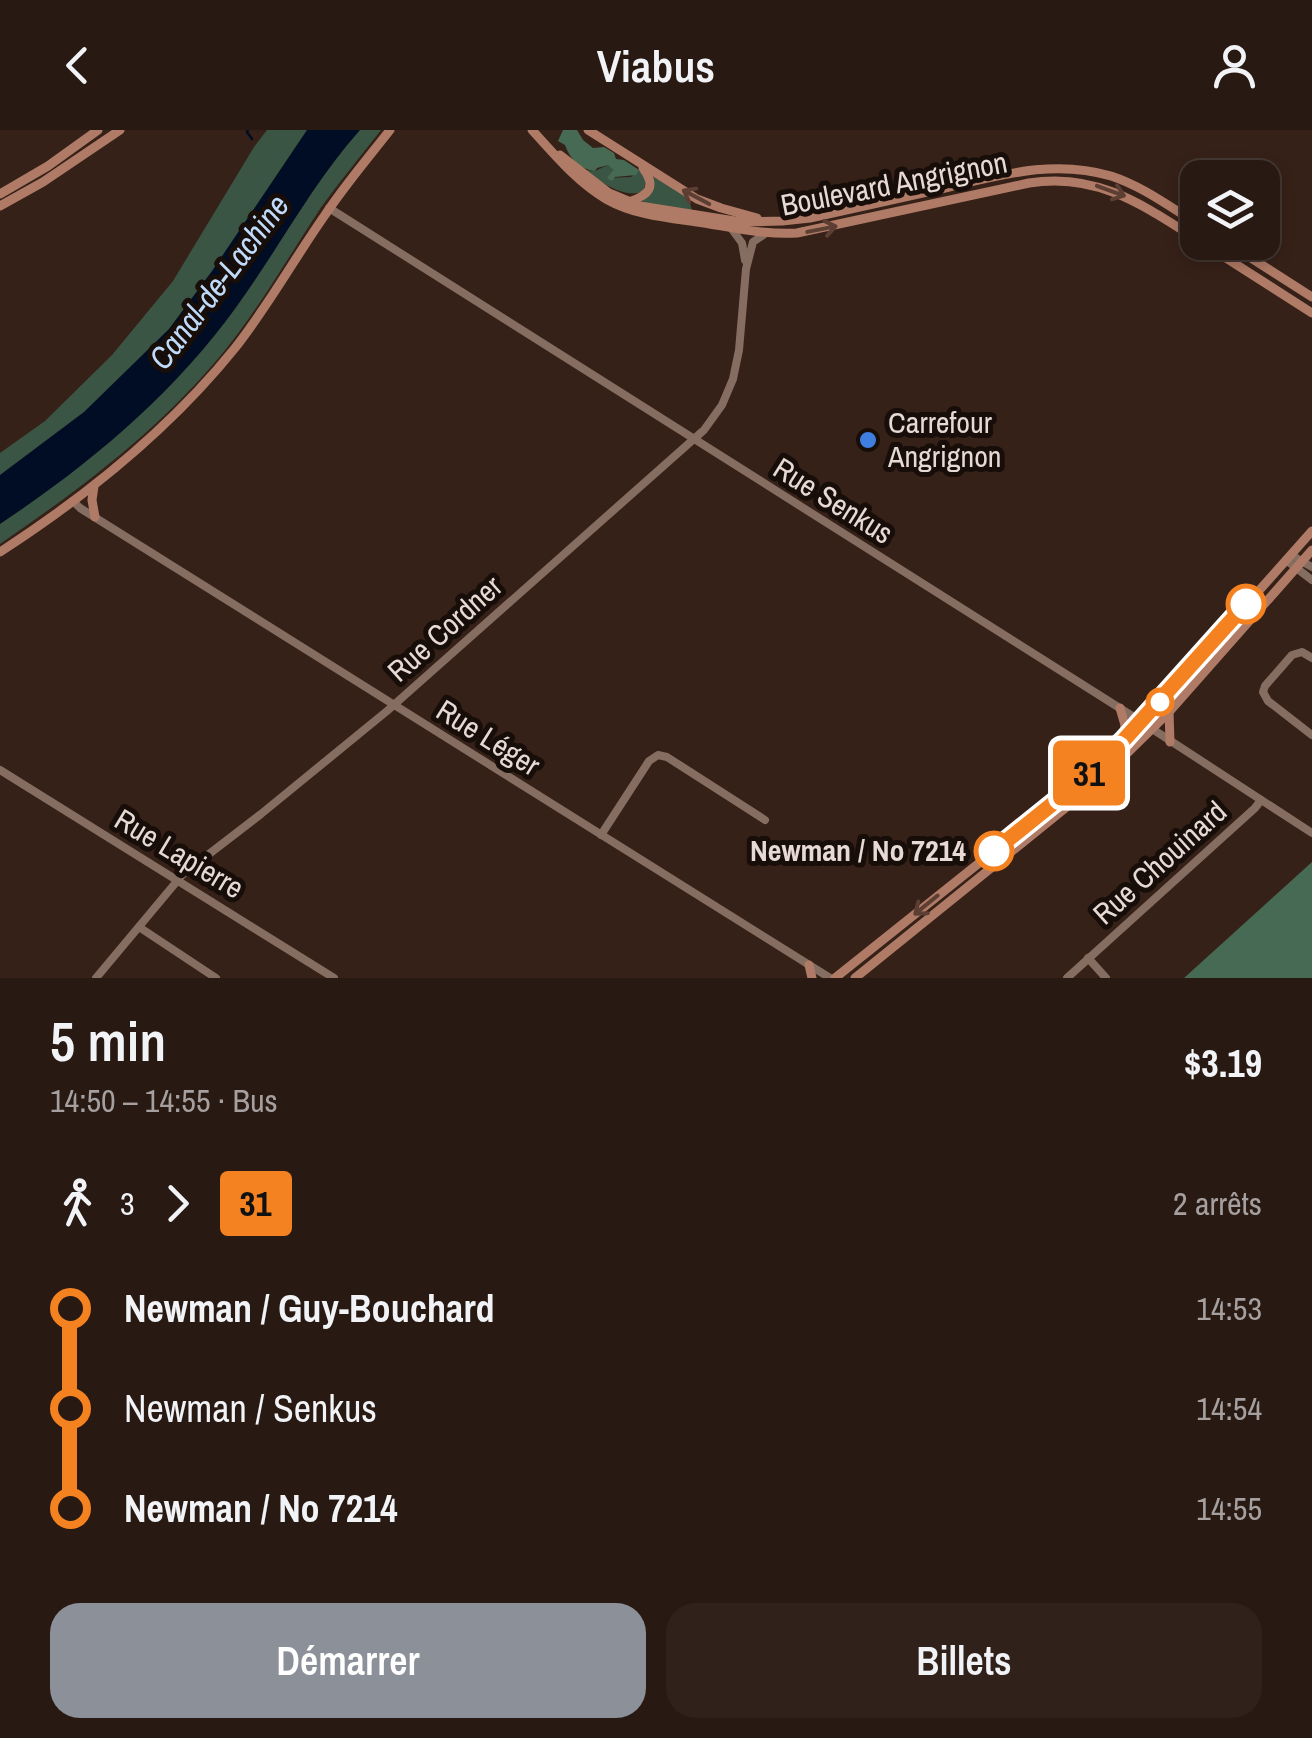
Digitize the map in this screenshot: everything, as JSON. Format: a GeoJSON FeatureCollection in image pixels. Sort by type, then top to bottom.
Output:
{"type":"FeatureCollection","features":[{"type":"Feature","properties":{"kind":"main road"},"geometry":{"type":"LineString","coordinates":[[0,194],[98,130]]}},
{"type":"Feature","properties":{"kind":"main road"},"geometry":{"type":"LineString","coordinates":[[0,206],[120,130]]}},
{"type":"Feature","properties":{"kind":"main road"},"geometry":{"type":"LineString","coordinates":[[0,552],[94,486],[163,427],[217,370],[270,300],[329,208],[390,130]]}},
{"type":"Feature","properties":{"kind":"main road","name":"Boulevard Angrignon"},"geometry":{"type":"LineString","coordinates":[[532,130],[566,168],[620,206],[642,214],[730,228],[766,233],[810,231],[1056,180],[1115,192],[1180,229]]}},
{"type":"Feature","properties":{"kind":"main road"},"geometry":{"type":"LineString","coordinates":[[588,130],[703,202],[769,222]]}},
{"type":"Feature","properties":{"kind":"main road","name":"Boulevard Angrignon"},"geometry":{"type":"LineString","coordinates":[[550,148],[602,188],[629,202],[732,221],[810,218],[1026,170],[1062,168],[1088,170],[1123,180],[1180,213]]}},
{"type":"Feature","properties":{"kind":"main road"},"geometry":{"type":"LineString","coordinates":[[629,202],[649,189],[650,179],[642,166]]}},
{"type":"Feature","properties":{"kind":"main road","name":"Boulevard Angrignon"},"geometry":{"type":"LineString","coordinates":[[1230,260],[1312,313]]}},
{"type":"Feature","properties":{"kind":"main road"},"geometry":{"type":"LineString","coordinates":[[1254,260],[1312,297]]}},
{"type":"Feature","properties":{"kind":"main road"},"geometry":{"type":"LineString","coordinates":[[94,486],[95,517]]}},
{"type":"Feature","properties":{"kind":"main road"},"geometry":{"type":"LineString","coordinates":[[832,978],[1068,791],[1123,741],[1312,531]]}},
{"type":"Feature","properties":{"kind":"main road"},"geometry":{"type":"LineString","coordinates":[[856,978],[1084,794],[1169,712],[1304,566],[1312,550]]}},
{"type":"Feature","properties":{"kind":"main road"},"geometry":{"type":"LineString","coordinates":[[1120,708],[1123,741]]}},
{"type":"Feature","properties":{"kind":"main road"},"geometry":{"type":"LineString","coordinates":[[1169,712],[1170,742]]}},
{"type":"Feature","properties":{"kind":"main road"},"geometry":{"type":"LineString","coordinates":[[809,965],[812,978]]}},
{"type":"Feature","properties":{"kind":"street","name":"Rue Senkus"},"geometry":{"type":"LineString","coordinates":[[329,208],[1312,832]]}},
{"type":"Feature","properties":{"kind":"street"},"geometry":{"type":"LineString","coordinates":[[730,228],[743,246],[746,269]]}},
{"type":"Feature","properties":{"kind":"street"},"geometry":{"type":"LineString","coordinates":[[746,269],[753,242],[766,233]]}},
{"type":"Feature","properties":{"kind":"street","name":"Rue Cordner"},"geometry":{"type":"LineString","coordinates":[[103,976],[177,880],[394,705],[694,439],[716,414],[732,384],[746,269]]}},
{"type":"Feature","properties":{"kind":"street","name":"Rue Léger"},"geometry":{"type":"LineString","coordinates":[[74,502],[832,978]]}},
{"type":"Feature","properties":{"kind":"street"},"geometry":{"type":"LineString","coordinates":[[1288,557],[1304,566],[1312,580]]}},
{"type":"Feature","properties":{"kind":"street"},"geometry":{"type":"LineString","coordinates":[[1312,658],[1300,652],[1292,655],[1265,686],[1263,694],[1312,735]]}},
{"type":"Feature","properties":{"kind":"street"},"geometry":{"type":"LineString","coordinates":[[601,835],[649,760],[658,755],[765,820]]}},
{"type":"Feature","properties":{"kind":"street","name":"Rue Lapierre"},"geometry":{"type":"LineString","coordinates":[[0,770],[334,978]]}},
{"type":"Feature","properties":{"kind":"street","name":"Rue Chouinard"},"geometry":{"type":"LineString","coordinates":[[1066,978],[1261,800]]}},
{"type":"Feature","properties":{"kind":"street"},"geometry":{"type":"LineString","coordinates":[[138,927],[216,978]]}},
{"type":"Feature","properties":{"kind":"street","name":"Rue Chouinard"},"geometry":{"type":"LineString","coordinates":[[1088,958],[1106,978]]}},
{"type":"Feature","properties":{"kind":"green space"},"geometry":{"type":"Polygon","coordinates":[[[267,130],[381,130],[320,209],[239,332],[201,378],[120,455],[0,544],[0,453],[45,421],[112,355],[173,281],[267,130]]]}},
{"type":"Feature","properties":{"kind":"green space"},"geometry":{"type":"Polygon","coordinates":[[[563,130],[577,130],[593,148],[604,147],[616,159],[639,170],[636,175],[615,177],[612,181],[607,178],[613,170],[608,165],[595,171],[580,166],[558,141],[563,130]]]}},
{"type":"Feature","properties":{"kind":"green space"},"geometry":{"type":"Polygon","coordinates":[[[608,165],[613,170],[608,178],[631,177],[639,170],[645,181],[642,192],[620,191],[584,170],[595,171],[608,165]]]}},
{"type":"Feature","properties":{"kind":"green space"},"geometry":{"type":"Polygon","coordinates":[[[651,175],[692,198],[692,211],[642,203],[651,175]]]}},
{"type":"Feature","properties":{"kind":"green space"},"geometry":{"type":"Polygon","coordinates":[[[1312,862],[1312,978],[1184,978],[1312,862]]]}},
{"type":"Feature","properties":{"kind":"water","name":"Canal-de-Lachine"},"geometry":{"type":"Polygon","coordinates":[[[307,130],[360,130],[326,172],[252,284],[186,369],[98,452],[0,524],[0,475],[84,412],[169,329],[307,130]]]}},
{"type":"Feature","properties":{"kind":"waterway"},"geometry":{"type":"LineString","coordinates":[[248,130],[252,139]]}},
{"type":"Feature","properties":{"kind":"bus line","name":"31"},"geometry":{"type":"LineString","coordinates":[[994,851],[1123,741],[1246,604]]}},
{"type":"Feature","properties":{"kind":"place","name":"Carrefour Angrignon"},"geometry":{"type":"Point","coordinates":[868,440]}},
{"type":"Feature","properties":{"kind":"place","name":"Newman / No 7214"},"geometry":{"type":"Point","coordinates":[994,851]}}]}
